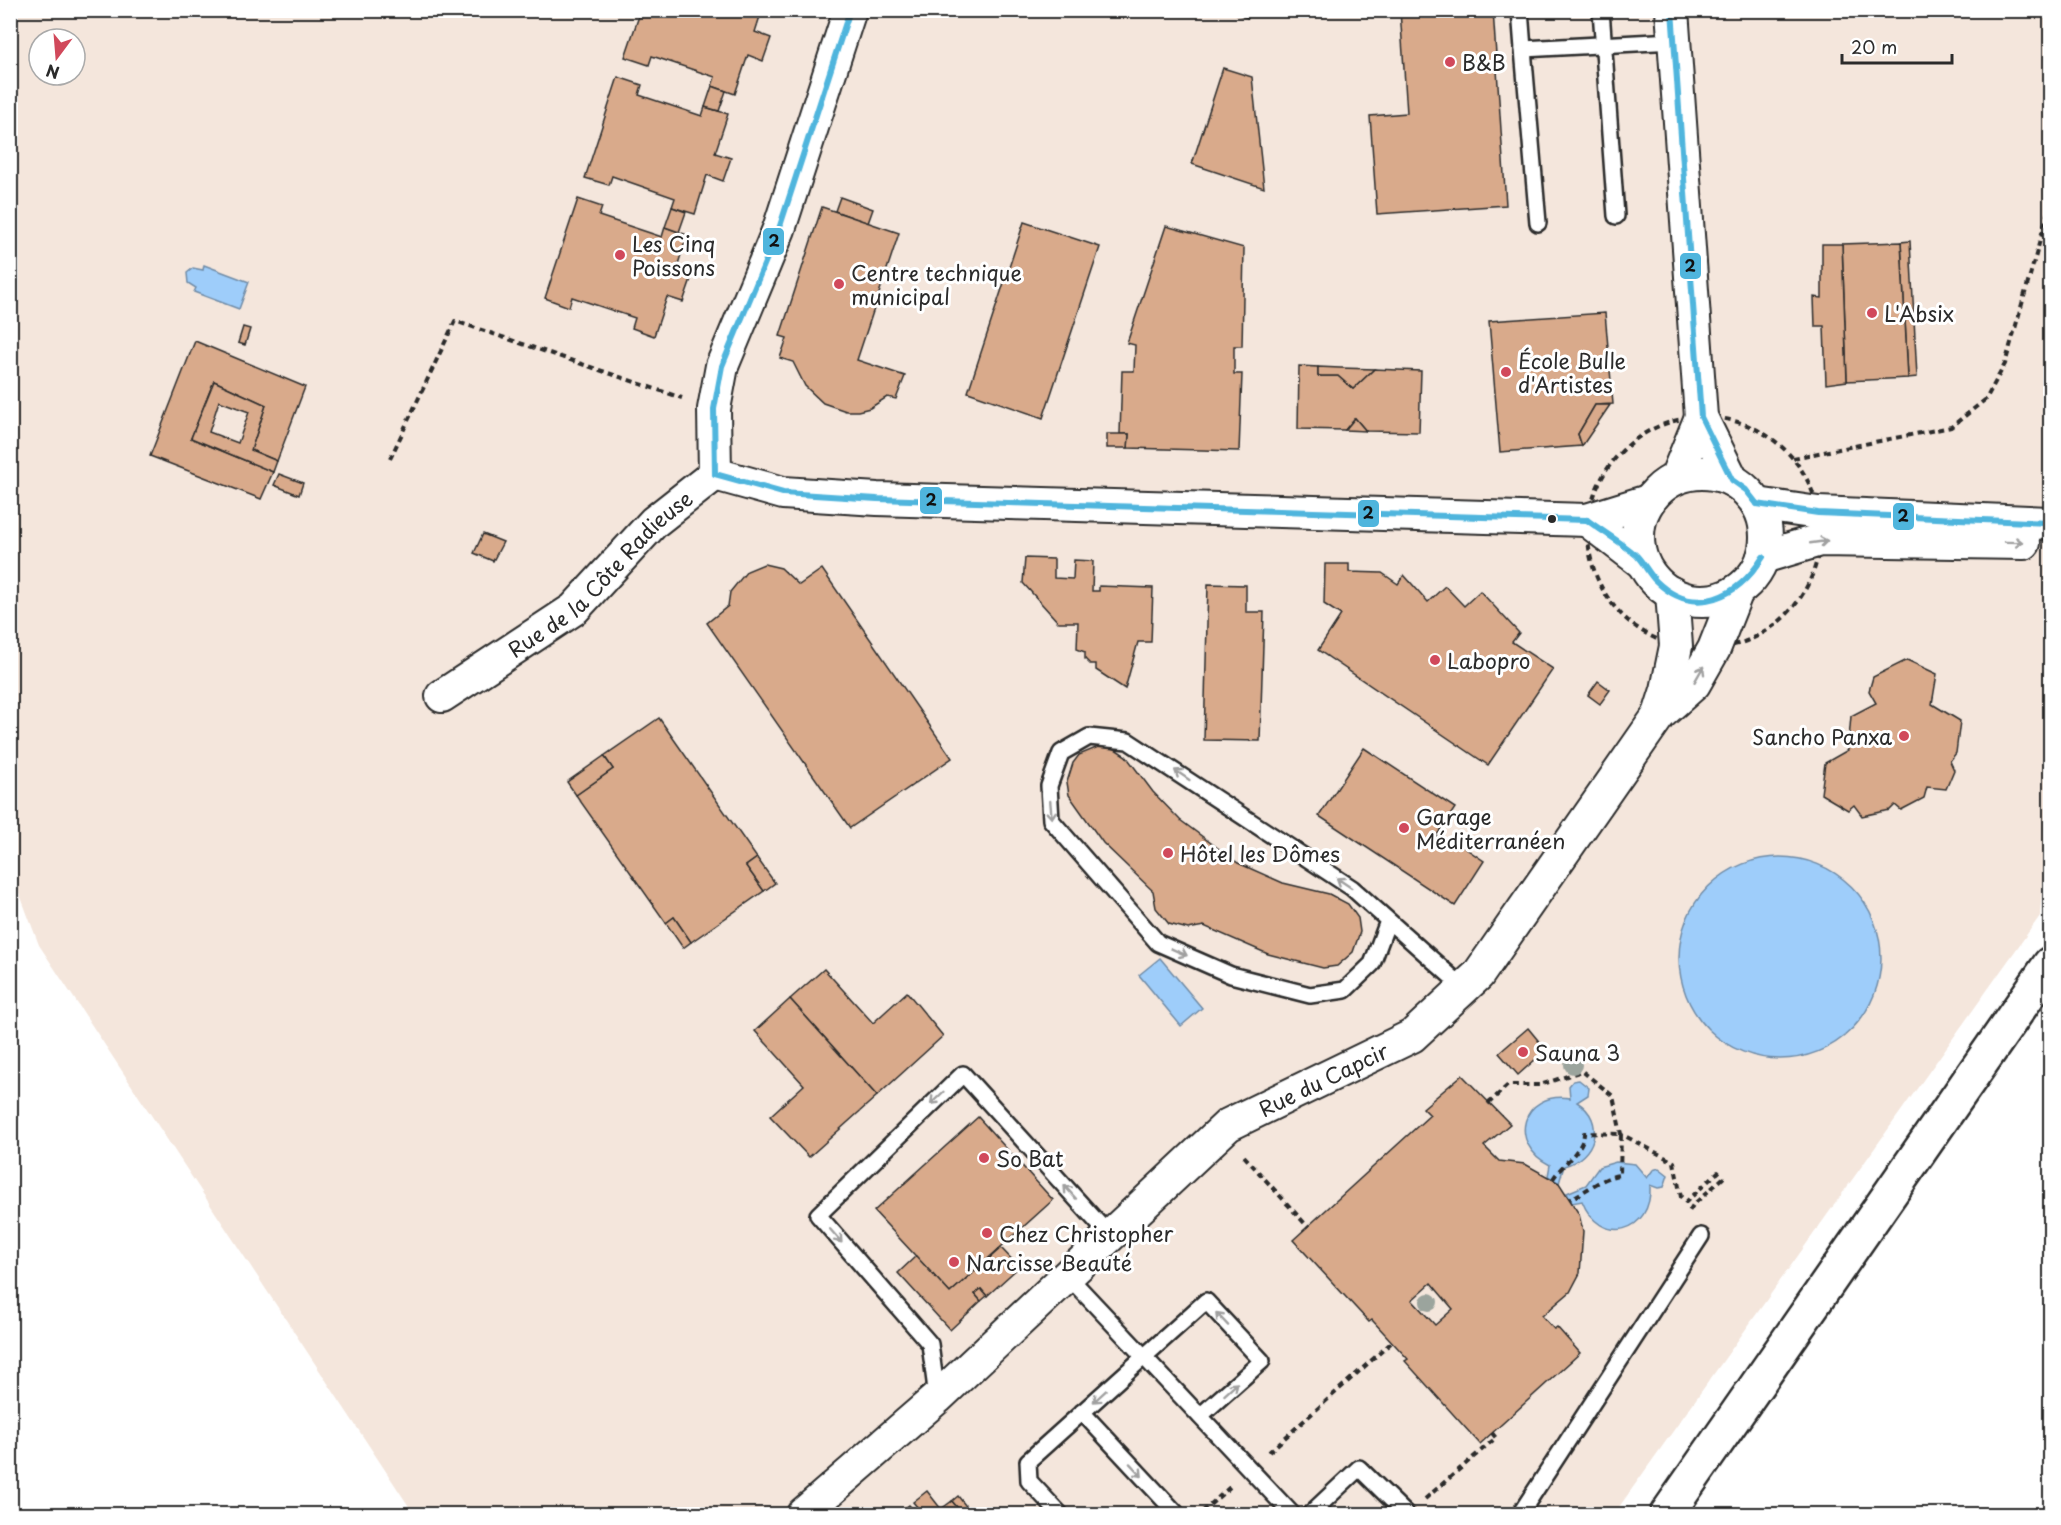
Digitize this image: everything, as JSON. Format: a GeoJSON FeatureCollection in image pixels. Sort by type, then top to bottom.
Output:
{"type":"FeatureCollection","features":[{"type":"Feature","properties":{"kind":"street"},"geometry":{"type":"LineString","coordinates":[[715,474],[714,409],[722,366],[779,229],[850,10]]}},
{"type":"Feature","properties":{"kind":"street"},"geometry":{"type":"LineString","coordinates":[[1672,10],[1701,417],[1732,480]]}},
{"type":"Feature","properties":{"kind":"street"},"geometry":{"type":"LineString","coordinates":[[1676,478],[1701,417]]}},
{"type":"Feature","properties":{"kind":"street"},"geometry":{"type":"LineString","coordinates":[[1587,520],[1643,562],[1655,580],[1672,593],[1688,599],[1705,601],[1737,591],[1753,576],[1763,557],[1766,539],[1764,521],[1757,504],[1746,490],[1732,480],[1713,474],[1694,473],[1676,478],[1660,488],[1648,501],[1640,521],[1638,542],[1643,562]]}},
{"type":"Feature","properties":{"kind":"street","name":"Rue de la Côte Radieuse"},"geometry":{"type":"LineString","coordinates":[[442,696],[574,609],[654,522],[715,474],[783,493],[877,499],[1587,520],[1648,501]]}},
{"type":"Feature","properties":{"kind":"street"},"geometry":{"type":"LineString","coordinates":[[1757,504],[1819,526],[2050,543]]}},
{"type":"Feature","properties":{"kind":"street"},"geometry":{"type":"LineString","coordinates":[[1763,557],[1819,526],[2050,523]]}},
{"type":"Feature","properties":{"kind":"street","name":"Rue du Capcir"},"geometry":{"type":"LineString","coordinates":[[803,1515],[937,1398],[1066,1274],[1228,1125],[1412,1036],[1478,975],[1659,715],[1694,684],[1714,649],[1737,591]]}},
{"type":"Feature","properties":{"kind":"street","name":"Rue du Capcir"},"geometry":{"type":"LineString","coordinates":[[1659,715],[1676,646],[1672,593]]}},
{"type":"Feature","properties":{"kind":"street"},"geometry":{"type":"LineString","coordinates":[[1667,1515],[2050,964]]}},
{"type":"Feature","properties":{"kind":"lane"},"geometry":{"type":"LineString","coordinates":[[1520,10],[1538,223]]}},
{"type":"Feature","properties":{"kind":"lane"},"geometry":{"type":"LineString","coordinates":[[1601,10],[1616,216]]}},
{"type":"Feature","properties":{"kind":"lane"},"geometry":{"type":"LineString","coordinates":[[1523,50],[1603,43],[1674,41]]}},
{"type":"Feature","properties":{"kind":"lane"},"geometry":{"type":"LineString","coordinates":[[1388,921],[1372,963],[1345,990],[1310,995],[1231,975],[1158,943],[1051,820],[1049,786],[1061,753],[1089,737],[1128,741],[1352,888],[1464,988]]}},
{"type":"Feature","properties":{"kind":"lane"},"geometry":{"type":"LineString","coordinates":[[937,1398],[930,1344],[818,1215],[963,1074],[1109,1235]]}},
{"type":"Feature","properties":{"kind":"lane"},"geometry":{"type":"LineString","coordinates":[[1520,1515],[1701,1236]]}},
{"type":"Feature","properties":{"kind":"lane"},"geometry":{"type":"LineString","coordinates":[[1066,1274],[1292,1515]]}},
{"type":"Feature","properties":{"kind":"lane"},"geometry":{"type":"LineString","coordinates":[[1060,1515],[1029,1481],[1028,1461],[1206,1301],[1262,1361],[1200,1416]]}},
{"type":"Feature","properties":{"kind":"lane"},"geometry":{"type":"LineString","coordinates":[[1082,1412],[1177,1515]]}},
{"type":"Feature","properties":{"kind":"lane"},"geometry":{"type":"LineString","coordinates":[[1310,1515],[1359,1468],[1406,1515]]}},
{"type":"Feature","properties":{"kind":"path"},"geometry":{"type":"LineString","coordinates":[[1793,458],[1951,427],[1986,399],[2005,364],[2050,205]]}},
{"type":"Feature","properties":{"kind":"path"},"geometry":{"type":"LineString","coordinates":[[390,459],[455,321],[714,409]]}},
{"type":"Feature","properties":{"kind":"path"},"geometry":{"type":"LineString","coordinates":[[1701,417],[1733,420],[1753,427],[1774,440],[1793,458],[1812,492],[1819,526],[1809,582],[1789,611],[1775,625],[1748,641],[1714,649],[1676,646],[1650,637],[1624,618],[1600,586],[1588,552],[1587,520],[1597,484],[1616,456],[1643,433],[1673,421],[1701,417]]}},
{"type":"Feature","properties":{"kind":"path"},"geometry":{"type":"LineString","coordinates":[[1488,1104],[1508,1085],[1540,1085],[1582,1071],[1613,1096],[1621,1134],[1620,1176],[1607,1177],[1592,1189],[1570,1199]]}},
{"type":"Feature","properties":{"kind":"path"},"geometry":{"type":"LineString","coordinates":[[1553,1179],[1561,1165],[1574,1154],[1584,1139],[1584,1133],[1621,1134],[1674,1162],[1681,1197],[1686,1202],[1718,1172],[1723,1178],[1693,1205]]}},
{"type":"Feature","properties":{"kind":"path"},"geometry":{"type":"LineString","coordinates":[[1239,1150],[1308,1227]]}},
{"type":"Feature","properties":{"kind":"path"},"geometry":{"type":"LineString","coordinates":[[1199,1515],[1392,1342]]}},
{"type":"Feature","properties":{"kind":"path"},"geometry":{"type":"LineString","coordinates":[[1424,1499],[1496,1438],[1492,1433]]}},
{"type":"Feature","properties":{"kind":"shaded area"},"geometry":{"type":"Polygon","coordinates":[[[11,11],[2050,11],[2050,782],[2040,916],[1614,1514],[414,1514],[39,945],[11,871],[11,11]]]}},
{"type":"Feature","properties":{"kind":"water"},"geometry":{"type":"Polygon","coordinates":[[[204,265],[249,282],[239,309],[194,292],[196,288],[188,283],[187,273],[193,268],[203,270],[204,265]]]}},
{"type":"Feature","properties":{"kind":"water"},"geometry":{"type":"Polygon","coordinates":[[[1780,857],[1800,859],[1819,865],[1836,874],[1858,894],[1873,919],[1879,938],[1881,958],[1879,978],[1873,997],[1864,1014],[1844,1036],[1819,1051],[1800,1057],[1780,1059],[1760,1057],[1741,1051],[1724,1042],[1702,1022],[1687,997],[1681,978],[1679,958],[1681,938],[1687,919],[1696,902],[1716,880],[1741,865],[1760,859],[1780,857]]]}},
{"type":"Feature","properties":{"kind":"water"},"geometry":{"type":"Polygon","coordinates":[[[1160,958],[1202,1008],[1181,1026],[1139,975],[1160,958]]]}},
{"type":"Feature","properties":{"kind":"water"},"geometry":{"type":"Polygon","coordinates":[[[1579,1080],[1589,1088],[1588,1095],[1577,1102],[1592,1119],[1593,1138],[1590,1147],[1583,1155],[1575,1162],[1564,1166],[1559,1183],[1548,1176],[1550,1165],[1537,1156],[1528,1145],[1525,1133],[1526,1121],[1531,1111],[1540,1103],[1553,1098],[1570,1098],[1569,1086],[1573,1081],[1579,1080]]]}},
{"type":"Feature","properties":{"kind":"water"},"geometry":{"type":"Polygon","coordinates":[[[1616,1162],[1635,1164],[1647,1178],[1653,1170],[1659,1168],[1668,1175],[1664,1187],[1658,1188],[1650,1185],[1649,1202],[1643,1215],[1635,1224],[1624,1229],[1612,1229],[1601,1225],[1590,1216],[1582,1201],[1572,1203],[1567,1193],[1586,1185],[1599,1167],[1616,1162]]]}},
{"type":"Feature","properties":{"kind":"building"},"geometry":{"type":"Polygon","coordinates":[[[641,10],[762,10],[755,32],[771,38],[763,61],[748,55],[735,94],[712,86],[715,77],[652,56],[649,65],[625,57],[641,10]]]}},
{"type":"Feature","properties":{"kind":"building"},"geometry":{"type":"Polygon","coordinates":[[[1227,10],[1247,10],[1248,18],[1227,10]]]}},
{"type":"Feature","properties":{"kind":"building","name":"B&B"},"geometry":{"type":"Polygon","coordinates":[[[1400,10],[1493,10],[1506,205],[1377,214],[1370,116],[1407,113],[1400,10]]]}},
{"type":"Feature","properties":{"kind":"building"},"geometry":{"type":"Polygon","coordinates":[[[1223,68],[1252,77],[1264,188],[1192,164],[1223,68]]]}},
{"type":"Feature","properties":{"kind":"building","name":"Les Cinq Poissons"},"geometry":{"type":"Polygon","coordinates":[[[618,77],[642,85],[639,95],[702,116],[705,107],[728,114],[715,153],[731,158],[723,181],[707,175],[695,214],[672,207],[675,198],[612,176],[609,185],[585,178],[618,77]]]}},
{"type":"Feature","properties":{"kind":"building"},"geometry":{"type":"Polygon","coordinates":[[[712,86],[726,91],[719,111],[705,107],[712,86]]]}},
{"type":"Feature","properties":{"kind":"building"},"geometry":{"type":"Polygon","coordinates":[[[840,197],[873,209],[868,223],[835,211],[840,197]]]}},
{"type":"Feature","properties":{"kind":"building","name":"Les Cinq Poissons"},"geometry":{"type":"Polygon","coordinates":[[[578,199],[602,207],[599,216],[662,237],[665,227],[687,235],[675,274],[691,279],[683,302],[667,297],[654,336],[632,328],[635,318],[572,297],[569,307],[545,298],[578,199]]]}},
{"type":"Feature","properties":{"kind":"building"},"geometry":{"type":"Polygon","coordinates":[[[672,207],[686,212],[679,232],[665,227],[672,207]]]}},
{"type":"Feature","properties":{"kind":"building","name":"Centre technique municipal"},"geometry":{"type":"Polygon","coordinates":[[[822,207],[899,233],[857,360],[905,376],[896,399],[887,397],[870,408],[858,411],[846,411],[823,403],[805,386],[793,362],[780,358],[787,338],[780,336],[822,207]]]}},
{"type":"Feature","properties":{"kind":"building"},"geometry":{"type":"Polygon","coordinates":[[[1024,222],[1100,247],[1043,418],[968,392],[1024,222]]]}},
{"type":"Feature","properties":{"kind":"building"},"geometry":{"type":"Polygon","coordinates":[[[1166,226],[1244,248],[1242,346],[1234,346],[1234,374],[1242,374],[1239,451],[1128,448],[1129,434],[1120,434],[1122,371],[1134,371],[1135,345],[1127,343],[1166,226]]]}},
{"type":"Feature","properties":{"kind":"building"},"geometry":{"type":"Polygon","coordinates":[[[1910,241],[1917,377],[1908,378],[1901,242],[1910,241]]]}},
{"type":"Feature","properties":{"kind":"building"},"geometry":{"type":"Polygon","coordinates":[[[1901,242],[1908,378],[1847,381],[1842,244],[1901,242]]]}},
{"type":"Feature","properties":{"kind":"building"},"geometry":{"type":"Polygon","coordinates":[[[1822,244],[1842,244],[1847,381],[1826,384],[1824,326],[1815,326],[1814,297],[1822,298],[1822,244]]]}},
{"type":"Feature","properties":{"kind":"building"},"geometry":{"type":"Polygon","coordinates":[[[1605,313],[1613,404],[1595,405],[1578,434],[1582,446],[1500,452],[1489,321],[1605,313]]]}},
{"type":"Feature","properties":{"kind":"building"},"geometry":{"type":"Polygon","coordinates":[[[243,327],[250,329],[245,345],[238,343],[243,327]]]}},
{"type":"Feature","properties":{"kind":"building"},"geometry":{"type":"Polygon","coordinates":[[[195,341],[305,387],[277,461],[251,450],[266,405],[214,381],[191,438],[273,472],[261,499],[150,456],[195,341]]]}},
{"type":"Feature","properties":{"kind":"building"},"geometry":{"type":"Polygon","coordinates":[[[1299,366],[1318,367],[1318,376],[1338,376],[1353,389],[1374,369],[1421,371],[1419,432],[1366,431],[1355,418],[1345,430],[1298,429],[1299,366]]]}},
{"type":"Feature","properties":{"kind":"building"},"geometry":{"type":"Polygon","coordinates":[[[1318,367],[1374,369],[1353,389],[1338,376],[1318,376],[1318,367]]]}},
{"type":"Feature","properties":{"kind":"building"},"geometry":{"type":"Polygon","coordinates":[[[214,381],[266,405],[251,450],[277,461],[273,472],[191,438],[214,381]],[[219,401],[209,432],[238,443],[249,412],[219,401]]]}},
{"type":"Feature","properties":{"kind":"building"},"geometry":{"type":"Polygon","coordinates":[[[1595,405],[1610,405],[1582,446],[1578,434],[1595,405]]]}},
{"type":"Feature","properties":{"kind":"building"},"geometry":{"type":"Polygon","coordinates":[[[1355,418],[1366,431],[1345,430],[1355,418]]]}},
{"type":"Feature","properties":{"kind":"building"},"geometry":{"type":"Polygon","coordinates":[[[1107,434],[1129,434],[1128,448],[1107,448],[1107,434]]]}},
{"type":"Feature","properties":{"kind":"building"},"geometry":{"type":"Polygon","coordinates":[[[279,474],[303,483],[299,495],[274,485],[279,474]]]}},
{"type":"Feature","properties":{"kind":"building"},"geometry":{"type":"Polygon","coordinates":[[[483,534],[503,542],[493,561],[474,553],[483,534]]]}},
{"type":"Feature","properties":{"kind":"building"},"geometry":{"type":"Polygon","coordinates":[[[1025,558],[1054,559],[1054,578],[1073,579],[1074,560],[1093,561],[1092,591],[1099,591],[1099,586],[1153,588],[1151,642],[1138,642],[1125,689],[1096,670],[1096,664],[1090,664],[1085,659],[1085,652],[1077,649],[1078,622],[1058,622],[1023,583],[1025,558]]]}},
{"type":"Feature","properties":{"kind":"building"},"geometry":{"type":"Polygon","coordinates":[[[764,564],[781,568],[799,585],[822,569],[952,758],[850,828],[707,623],[728,606],[730,592],[747,571],[764,564]]]}},
{"type":"Feature","properties":{"kind":"building","name":"Labopro"},"geometry":{"type":"Polygon","coordinates":[[[1325,564],[1349,564],[1349,572],[1382,573],[1398,584],[1404,575],[1428,602],[1445,586],[1464,606],[1480,591],[1519,633],[1512,642],[1553,669],[1488,765],[1318,650],[1341,615],[1324,604],[1325,564]]]}},
{"type":"Feature","properties":{"kind":"building"},"geometry":{"type":"Polygon","coordinates":[[[1208,584],[1246,585],[1246,612],[1264,612],[1260,741],[1204,740],[1208,584]]]}},
{"type":"Feature","properties":{"kind":"building","name":"Sancho Panxa"},"geometry":{"type":"Polygon","coordinates":[[[1907,660],[1937,674],[1932,704],[1960,721],[1956,753],[1950,761],[1954,770],[1946,789],[1927,787],[1924,798],[1901,810],[1895,805],[1890,810],[1862,816],[1854,805],[1848,810],[1821,794],[1825,763],[1848,750],[1851,716],[1876,703],[1869,691],[1873,677],[1907,660]]]}},
{"type":"Feature","properties":{"kind":"building"},"geometry":{"type":"Polygon","coordinates":[[[1598,681],[1610,690],[1600,704],[1588,695],[1598,681]]]}},
{"type":"Feature","properties":{"kind":"building"},"geometry":{"type":"Polygon","coordinates":[[[659,718],[757,858],[746,866],[764,891],[691,942],[674,917],[666,923],[576,795],[613,769],[604,756],[659,718]]]}},
{"type":"Feature","properties":{"kind":"building","name":"Hôtel les Dômes"},"geometry":{"type":"Polygon","coordinates":[[[1103,745],[1112,747],[1126,756],[1153,792],[1180,820],[1238,863],[1283,883],[1329,894],[1348,904],[1358,918],[1360,932],[1353,952],[1337,966],[1323,968],[1268,954],[1204,926],[1188,929],[1169,924],[1156,908],[1153,891],[1103,843],[1069,795],[1067,782],[1073,763],[1079,755],[1103,745]]]}},
{"type":"Feature","properties":{"kind":"building"},"geometry":{"type":"Polygon","coordinates":[[[1364,748],[1455,808],[1435,838],[1449,847],[1453,840],[1484,861],[1455,906],[1319,816],[1364,748]]]}},
{"type":"Feature","properties":{"kind":"building"},"geometry":{"type":"Polygon","coordinates":[[[604,756],[613,769],[576,795],[567,782],[604,756]]]}},
{"type":"Feature","properties":{"kind":"building"},"geometry":{"type":"Polygon","coordinates":[[[757,858],[775,883],[764,891],[746,866],[757,858]]]}},
{"type":"Feature","properties":{"kind":"building"},"geometry":{"type":"Polygon","coordinates":[[[674,917],[691,942],[683,948],[666,923],[674,917]]]}},
{"type":"Feature","properties":{"kind":"building"},"geometry":{"type":"Polygon","coordinates":[[[824,969],[873,1023],[907,992],[943,1036],[877,1096],[790,999],[824,969]]]}},
{"type":"Feature","properties":{"kind":"building"},"geometry":{"type":"Polygon","coordinates":[[[790,999],[877,1096],[809,1157],[770,1116],[804,1085],[755,1031],[790,999]]]}},
{"type":"Feature","properties":{"kind":"building","name":"Sauna 3"},"geometry":{"type":"Polygon","coordinates":[[[1528,1028],[1546,1050],[1518,1075],[1499,1053],[1528,1028]]]}},
{"type":"Feature","properties":{"kind":"building"},"geometry":{"type":"Polygon","coordinates":[[[1462,1075],[1510,1124],[1484,1146],[1499,1161],[1525,1164],[1559,1183],[1579,1214],[1583,1231],[1580,1273],[1570,1292],[1542,1316],[1554,1329],[1557,1327],[1580,1353],[1480,1444],[1405,1361],[1408,1359],[1372,1320],[1369,1322],[1293,1240],[1430,1115],[1423,1108],[1462,1075]],[[1431,1283],[1412,1300],[1435,1325],[1453,1309],[1431,1283]]]}},
{"type":"Feature","properties":{"kind":"building"},"geometry":{"type":"Polygon","coordinates":[[[978,1117],[1053,1200],[950,1293],[874,1211],[978,1117]]]}},
{"type":"Feature","properties":{"kind":"building"},"geometry":{"type":"Polygon","coordinates":[[[1001,1248],[1019,1267],[987,1296],[981,1289],[975,1294],[981,1301],[950,1330],[898,1273],[916,1256],[950,1293],[1001,1248]]]}},
{"type":"Feature","properties":{"kind":"building"},"geometry":{"type":"Polygon","coordinates":[[[981,1289],[987,1296],[981,1301],[975,1294],[981,1289]]]}},
{"type":"Feature","properties":{"kind":"building"},"geometry":{"type":"Polygon","coordinates":[[[927,1491],[941,1509],[952,1501],[963,1514],[923,1514],[913,1502],[927,1491]]]}},
{"type":"Feature","properties":{"kind":"building"},"geometry":{"type":"Polygon","coordinates":[[[958,1496],[972,1514],[963,1514],[952,1501],[958,1496]]]}},
{"type":"Feature","properties":{"kind":"building"},"geometry":{"type":"Polygon","coordinates":[[[909,1505],[917,1514],[897,1514],[909,1505]]]}},
{"type":"Feature","properties":{"kind":"transit line","name":"2"},"geometry":{"type":"LineString","coordinates":[[715,474],[714,409],[722,366],[779,229],[850,10]]}},
{"type":"Feature","properties":{"kind":"transit line","name":"2"},"geometry":{"type":"LineString","coordinates":[[1672,10],[1701,417],[1732,480],[1746,490],[1757,504]]}},
{"type":"Feature","properties":{"kind":"transit line","name":"2"},"geometry":{"type":"LineString","coordinates":[[715,474],[783,493],[877,499],[1587,520]]}},
{"type":"Feature","properties":{"kind":"transit line","name":"2"},"geometry":{"type":"LineString","coordinates":[[1757,504],[1818,513],[2050,523]]}},
{"type":"Feature","properties":{"kind":"transit line","name":"2"},"geometry":{"type":"LineString","coordinates":[[1587,520],[1636,555],[1656,581],[1671,593],[1686,599],[1700,601],[1728,592],[1741,583],[1763,557]]}},
{"type":"Feature","properties":{"kind":"place","name":"B&B"},"geometry":{"type":"Point","coordinates":[1450,62]}},
{"type":"Feature","properties":{"kind":"place","name":"Les Cinq Poissons"},"geometry":{"type":"Point","coordinates":[620,255]}},
{"type":"Feature","properties":{"kind":"place","name":"Centre technique municipal"},"geometry":{"type":"Point","coordinates":[839,284]}},
{"type":"Feature","properties":{"kind":"place","name":"L'Absix"},"geometry":{"type":"Point","coordinates":[1872,313]}},
{"type":"Feature","properties":{"kind":"place","name":"École Bulle d'Artistes"},"geometry":{"type":"Point","coordinates":[1506,372]}},
{"type":"Feature","properties":{"kind":"place","name":"Labopro"},"geometry":{"type":"Point","coordinates":[1435,660]}},
{"type":"Feature","properties":{"kind":"place","name":"Sancho Panxa"},"geometry":{"type":"Point","coordinates":[1904,736]}},
{"type":"Feature","properties":{"kind":"place","name":"Garage Méditerranéen"},"geometry":{"type":"Point","coordinates":[1404,828]}},
{"type":"Feature","properties":{"kind":"place","name":"Hôtel les Dômes"},"geometry":{"type":"Point","coordinates":[1168,853]}},
{"type":"Feature","properties":{"kind":"place","name":"Sauna 3"},"geometry":{"type":"Point","coordinates":[1523,1052]}},
{"type":"Feature","properties":{"kind":"place","name":"So Bat"},"geometry":{"type":"Point","coordinates":[984,1158]}},
{"type":"Feature","properties":{"kind":"place","name":"Chez Christopher"},"geometry":{"type":"Point","coordinates":[987,1233]}},
{"type":"Feature","properties":{"kind":"place","name":"Narcisse Beauté"},"geometry":{"type":"Point","coordinates":[954,1262]}}]}
